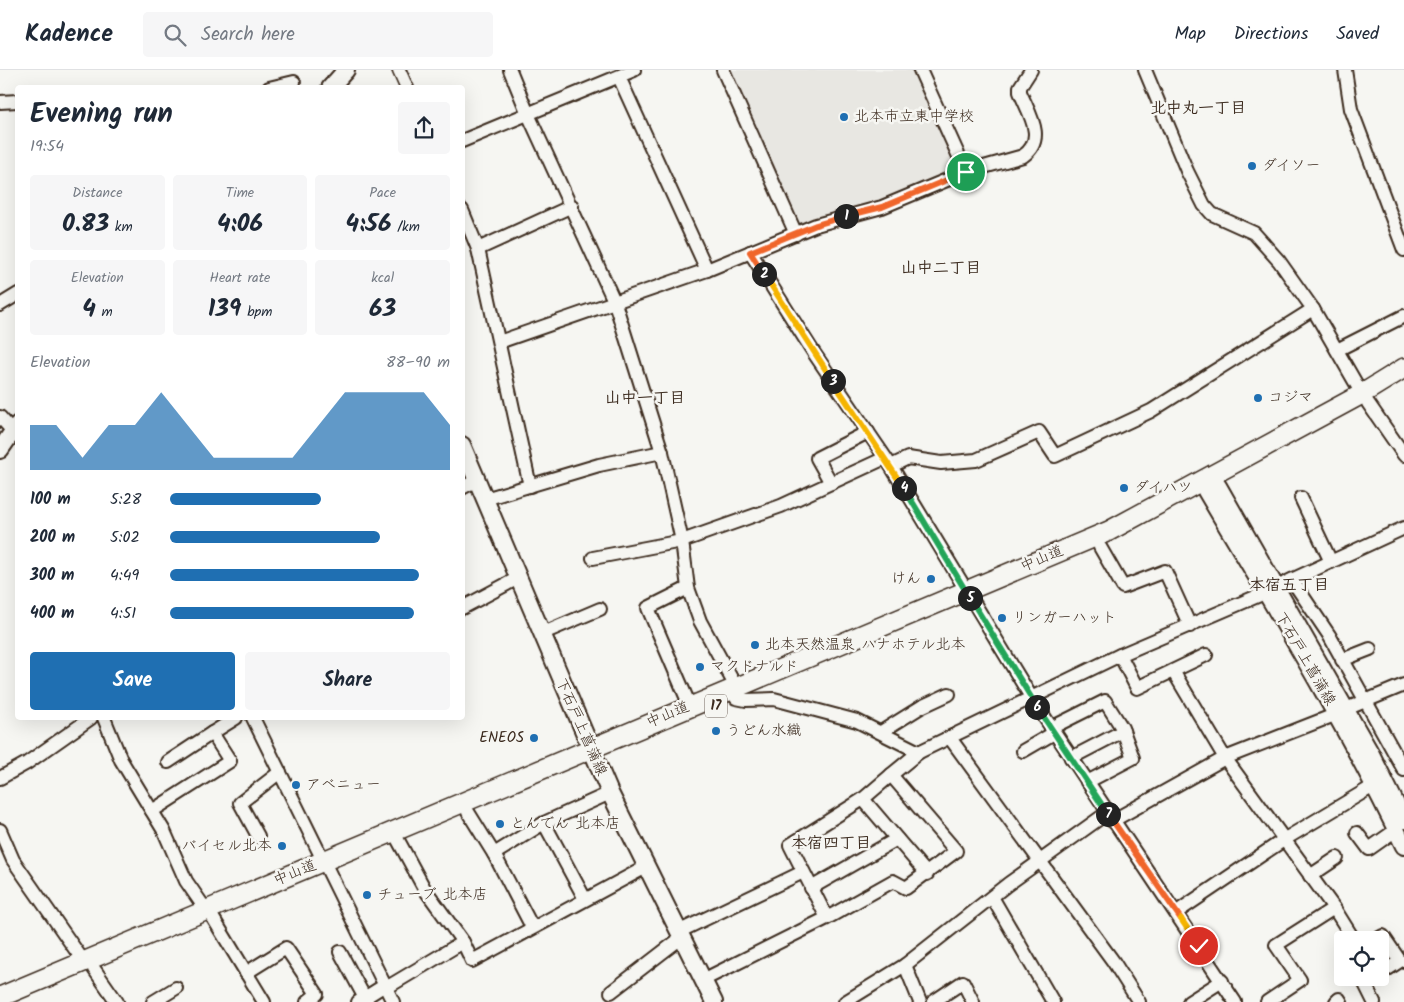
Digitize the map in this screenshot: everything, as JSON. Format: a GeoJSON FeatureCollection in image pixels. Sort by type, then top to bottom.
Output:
{"type":"FeatureCollection","features":[{"type":"Feature","properties":{"kind":"highway","name":"中山道"},"geometry":{"type":"LineString","coordinates":[[1365,399],[1404,368]]}},
{"type":"Feature","properties":{"kind":"highway","name":"中山道"},"geometry":{"type":"LineString","coordinates":[[968,595],[1100,547],[1365,399],[1404,382]]}},
{"type":"Feature","properties":{"kind":"highway","name":"中山道"},"geometry":{"type":"LineString","coordinates":[[14,1002],[89,966],[209,914],[968,595],[1210,485]]}},
{"type":"Feature","properties":{"kind":"highway","name":"中山道"},"geometry":{"type":"LineString","coordinates":[[326,866],[468,812],[690,706],[736,693]]}},
{"type":"Feature","properties":{"kind":"highway","name":"中山道"},"geometry":{"type":"LineString","coordinates":[[0,997],[89,966]]}},
{"type":"Feature","properties":{"kind":"main road"},"geometry":{"type":"LineString","coordinates":[[332,85],[344,71]]}},
{"type":"Feature","properties":{"kind":"main road"},"geometry":{"type":"LineString","coordinates":[[0,450],[15,432]]}},
{"type":"Feature","properties":{"kind":"main road","name":"下石戸上菖蒲線"},"geometry":{"type":"LineString","coordinates":[[465,452],[610,793],[713,1002]]}},
{"type":"Feature","properties":{"kind":"main road","name":"下石戸上菖蒲線"},"geometry":{"type":"LineString","coordinates":[[1210,485],[1342,711],[1400,825],[1404,846]]}},
{"type":"Feature","properties":{"kind":"street"},"geometry":{"type":"LineString","coordinates":[[399,70],[406,85]]}},
{"type":"Feature","properties":{"kind":"street"},"geometry":{"type":"LineString","coordinates":[[510,70],[528,114],[615,303],[662,452],[682,542],[688,588],[700,621],[736,693],[746,700],[774,699],[857,721],[920,752]]}},
{"type":"Feature","properties":{"kind":"street"},"geometry":{"type":"LineString","coordinates":[[465,140],[634,70]]}},
{"type":"Feature","properties":{"kind":"street"},"geometry":{"type":"LineString","coordinates":[[723,70],[796,234]]}},
{"type":"Feature","properties":{"kind":"street"},"geometry":{"type":"LineString","coordinates":[[920,70],[966,172]]}},
{"type":"Feature","properties":{"kind":"street"},"geometry":{"type":"LineString","coordinates":[[499,342],[707,270],[834,220],[885,211],[966,172],[1022,156],[1030,150],[1036,141],[1034,127],[1020,87],[1031,70]]}},
{"type":"Feature","properties":{"kind":"street"},"geometry":{"type":"LineString","coordinates":[[1145,70],[1204,204],[1212,214],[1254,233],[1279,261],[1313,309],[1365,399],[1404,455]]}},
{"type":"Feature","properties":{"kind":"street"},"geometry":{"type":"LineString","coordinates":[[1345,70],[1351,109],[1404,250]]}},
{"type":"Feature","properties":{"kind":"street"},"geometry":{"type":"LineString","coordinates":[[620,77],[707,270]]}},
{"type":"Feature","properties":{"kind":"street"},"geometry":{"type":"LineString","coordinates":[[278,85],[294,80]]}},
{"type":"Feature","properties":{"kind":"street"},"geometry":{"type":"LineString","coordinates":[[0,102],[15,102]]}},
{"type":"Feature","properties":{"kind":"street"},"geometry":{"type":"LineString","coordinates":[[478,249],[572,206]]}},
{"type":"Feature","properties":{"kind":"street"},"geometry":{"type":"LineString","coordinates":[[465,217],[478,249],[530,486]]}},
{"type":"Feature","properties":{"kind":"street"},"geometry":{"type":"LineString","coordinates":[[750,252],[814,353],[888,462],[968,595],[1070,758],[1177,912],[1235,1002]]}},
{"type":"Feature","properties":{"kind":"street"},"geometry":{"type":"LineString","coordinates":[[0,305],[15,296]]}},
{"type":"Feature","properties":{"kind":"street"},"geometry":{"type":"LineString","coordinates":[[593,558],[682,542],[781,506],[831,483],[888,462],[908,458],[941,462],[976,460],[1039,432],[1055,456],[1152,410],[1313,309]]}},
{"type":"Feature","properties":{"kind":"street"},"geometry":{"type":"LineString","coordinates":[[1337,350],[1404,316]]}},
{"type":"Feature","properties":{"kind":"street"},"geometry":{"type":"LineString","coordinates":[[0,417],[15,430]]}},
{"type":"Feature","properties":{"kind":"street"},"geometry":{"type":"LineString","coordinates":[[831,483],[817,458],[868,432]]}},
{"type":"Feature","properties":{"kind":"street"},"geometry":{"type":"LineString","coordinates":[[486,499],[599,465],[662,452]]}},
{"type":"Feature","properties":{"kind":"street"},"geometry":{"type":"LineString","coordinates":[[465,486],[477,480]]}},
{"type":"Feature","properties":{"kind":"street"},"geometry":{"type":"LineString","coordinates":[[1301,498],[1331,562]]}},
{"type":"Feature","properties":{"kind":"street"},"geometry":{"type":"LineString","coordinates":[[827,918],[790,845],[863,799],[920,752],[1031,697],[1404,528]]}},
{"type":"Feature","properties":{"kind":"street"},"geometry":{"type":"LineString","coordinates":[[1100,547],[1124,587],[1165,571],[1190,626]]}},
{"type":"Feature","properties":{"kind":"street"},"geometry":{"type":"LineString","coordinates":[[465,606],[518,578]]}},
{"type":"Feature","properties":{"kind":"street"},"geometry":{"type":"LineString","coordinates":[[1177,912],[1285,839],[1403,769],[1329,635],[1292,580]]}},
{"type":"Feature","properties":{"kind":"street"},"geometry":{"type":"LineString","coordinates":[[688,588],[648,608],[690,706]]}},
{"type":"Feature","properties":{"kind":"street"},"geometry":{"type":"LineString","coordinates":[[541,634],[600,609]]}},
{"type":"Feature","properties":{"kind":"street"},"geometry":{"type":"LineString","coordinates":[[1342,660],[1370,649]]}},
{"type":"Feature","properties":{"kind":"street"},"geometry":{"type":"LineString","coordinates":[[1120,656],[1137,688],[1206,655]]}},
{"type":"Feature","properties":{"kind":"street"},"geometry":{"type":"LineString","coordinates":[[1173,671],[1225,758],[1285,839],[1348,931]]}},
{"type":"Feature","properties":{"kind":"street"},"geometry":{"type":"LineString","coordinates":[[845,1002],[905,965],[1038,861],[1110,817],[1225,758],[1404,685]]}},
{"type":"Feature","properties":{"kind":"street"},"geometry":{"type":"LineString","coordinates":[[882,732],[921,706],[949,694]]}},
{"type":"Feature","properties":{"kind":"street"},"geometry":{"type":"LineString","coordinates":[[1023,750],[1053,730],[1105,701],[1123,731],[1133,758],[1086,782]]}},
{"type":"Feature","properties":{"kind":"street"},"geometry":{"type":"LineString","coordinates":[[0,778],[27,763],[88,720]]}},
{"type":"Feature","properties":{"kind":"street"},"geometry":{"type":"LineString","coordinates":[[105,720],[121,760],[164,831],[186,881],[264,1002]]}},
{"type":"Feature","properties":{"kind":"street"},"geometry":{"type":"LineString","coordinates":[[168,762],[233,720]]}},
{"type":"Feature","properties":{"kind":"street"},"geometry":{"type":"LineString","coordinates":[[254,720],[393,1002]]}},
{"type":"Feature","properties":{"kind":"street"},"geometry":{"type":"LineString","coordinates":[[1070,758],[1123,731]]}},
{"type":"Feature","properties":{"kind":"street"},"geometry":{"type":"LineString","coordinates":[[152,811],[230,761],[212,734]]}},
{"type":"Feature","properties":{"kind":"street"},"geometry":{"type":"LineString","coordinates":[[950,738],[1038,861],[1118,967],[1139,1002]]}},
{"type":"Feature","properties":{"kind":"street"},"geometry":{"type":"LineString","coordinates":[[258,836],[240,803],[280,772]]}},
{"type":"Feature","properties":{"kind":"street"},"geometry":{"type":"LineString","coordinates":[[703,980],[827,918],[893,882],[906,888],[956,852],[892,776]]}},
{"type":"Feature","properties":{"kind":"street"},"geometry":{"type":"LineString","coordinates":[[494,854],[544,824],[610,793]]}},
{"type":"Feature","properties":{"kind":"street"},"geometry":{"type":"LineString","coordinates":[[863,799],[927,874]]}},
{"type":"Feature","properties":{"kind":"street"},"geometry":{"type":"LineString","coordinates":[[468,812],[494,854],[532,927]]}},
{"type":"Feature","properties":{"kind":"street"},"geometry":{"type":"LineString","coordinates":[[544,824],[585,899]]}},
{"type":"Feature","properties":{"kind":"street"},"geometry":{"type":"LineString","coordinates":[[1357,833],[1369,850],[1400,825]]}},
{"type":"Feature","properties":{"kind":"street"},"geometry":{"type":"LineString","coordinates":[[0,830],[13,860],[117,1002]]}},
{"type":"Feature","properties":{"kind":"street"},"geometry":{"type":"LineString","coordinates":[[811,888],[897,839]]}},
{"type":"Feature","properties":{"kind":"street"},"geometry":{"type":"LineString","coordinates":[[398,840],[424,888],[463,942],[472,961],[646,867]]}},
{"type":"Feature","properties":{"kind":"street"},"geometry":{"type":"LineString","coordinates":[[1310,876],[1337,858]]}},
{"type":"Feature","properties":{"kind":"street"},"geometry":{"type":"LineString","coordinates":[[611,992],[680,935],[803,872]]}},
{"type":"Feature","properties":{"kind":"street"},"geometry":{"type":"LineString","coordinates":[[992,897],[1053,1002]]}},
{"type":"Feature","properties":{"kind":"street"},"geometry":{"type":"LineString","coordinates":[[1267,1002],[1300,980],[1276,945],[1334,908]]}},
{"type":"Feature","properties":{"kind":"street"},"geometry":{"type":"LineString","coordinates":[[340,952],[363,1000],[463,942]]}},
{"type":"Feature","properties":{"kind":"street"},"geometry":{"type":"LineString","coordinates":[[1389,945],[1400,961],[1389,968]]}},
{"type":"Feature","properties":{"kind":"street"},"geometry":{"type":"LineString","coordinates":[[246,973],[286,948],[317,994],[307,1002]]}},
{"type":"Feature","properties":{"kind":"street"},"geometry":{"type":"LineString","coordinates":[[905,965],[920,1002]]}},
{"type":"Feature","properties":{"kind":"street"},"geometry":{"type":"LineString","coordinates":[[1189,1002],[1222,980]]}},
{"type":"Feature","properties":{"kind":"street"},"geometry":{"type":"LineString","coordinates":[[933,1002],[963,982],[974,1002]]}},
{"type":"Feature","properties":{"kind":"street"},"geometry":{"type":"LineString","coordinates":[[1370,986],[1374,1002]]}},
{"type":"Feature","properties":{"kind":"street"},"geometry":{"type":"LineString","coordinates":[[153,1002],[176,988]]}},
{"type":"Feature","properties":{"kind":"street"},"geometry":{"type":"LineString","coordinates":[[1336,1002],[1339,999],[1341,1002]]}},
{"type":"Feature","properties":{"kind":"shaded area","name":"北本市立東中学校"},"geometry":{"type":"Polygon","coordinates":[[[729,70],[915,70],[958,165],[958,172],[883,202],[800,224],[729,70]]]}},
{"type":"Feature","properties":{"kind":"place","name":"北本市立東中学校"},"geometry":{"type":"Point","coordinates":[844,117]}},
{"type":"Feature","properties":{"kind":"place","name":"ダイソー"},"geometry":{"type":"Point","coordinates":[1252,166]}},
{"type":"Feature","properties":{"kind":"place","name":"コジマ"},"geometry":{"type":"Point","coordinates":[1258,398]}},
{"type":"Feature","properties":{"kind":"place","name":"ダイハツ"},"geometry":{"type":"Point","coordinates":[1124,488]}},
{"type":"Feature","properties":{"kind":"place","name":"けん"},"geometry":{"type":"Point","coordinates":[931,579]}},
{"type":"Feature","properties":{"kind":"place","name":"リンガーハット"},"geometry":{"type":"Point","coordinates":[1002,618]}},
{"type":"Feature","properties":{"kind":"place","name":"北本天然温泉 ハナホテル北本"},"geometry":{"type":"Point","coordinates":[755,645]}},
{"type":"Feature","properties":{"kind":"place","name":"マクドナルド"},"geometry":{"type":"Point","coordinates":[700,667]}},
{"type":"Feature","properties":{"kind":"place","name":"うどん水織"},"geometry":{"type":"Point","coordinates":[716,731]}},
{"type":"Feature","properties":{"kind":"place","name":"ENEOS"},"geometry":{"type":"Point","coordinates":[534,738]}},
{"type":"Feature","properties":{"kind":"place","name":"アベニュー"},"geometry":{"type":"Point","coordinates":[296,785]}},
{"type":"Feature","properties":{"kind":"place","name":"とんでん 北本店"},"geometry":{"type":"Point","coordinates":[500,824]}},
{"type":"Feature","properties":{"kind":"place","name":"バイセル北本"},"geometry":{"type":"Point","coordinates":[282,846]}},
{"type":"Feature","properties":{"kind":"place","name":"チューブ 北本店"},"geometry":{"type":"Point","coordinates":[367,895]}},
{"type":"Feature","properties":{"kind":"district","name":"北中丸一丁目"},"geometry":{"type":"Point","coordinates":[1198,108]}},
{"type":"Feature","properties":{"kind":"district","name":"山中二丁目"},"geometry":{"type":"Point","coordinates":[941,268]}},
{"type":"Feature","properties":{"kind":"district","name":"山中一丁目"},"geometry":{"type":"Point","coordinates":[645,398]}},
{"type":"Feature","properties":{"kind":"district","name":"本宿五丁目"},"geometry":{"type":"Point","coordinates":[1289,585]}},
{"type":"Feature","properties":{"kind":"district","name":"本宿四丁目"},"geometry":{"type":"Point","coordinates":[831,843]}},
{"type":"Feature","properties":{"kind":"route"},"geometry":{"type":"LineString","coordinates":[[966,172],[882,207],[816,225],[750,252],[814,353],[891,466],[965,592],[971,598],[1031,697],[1112,821],[1199,946]]}}]}
